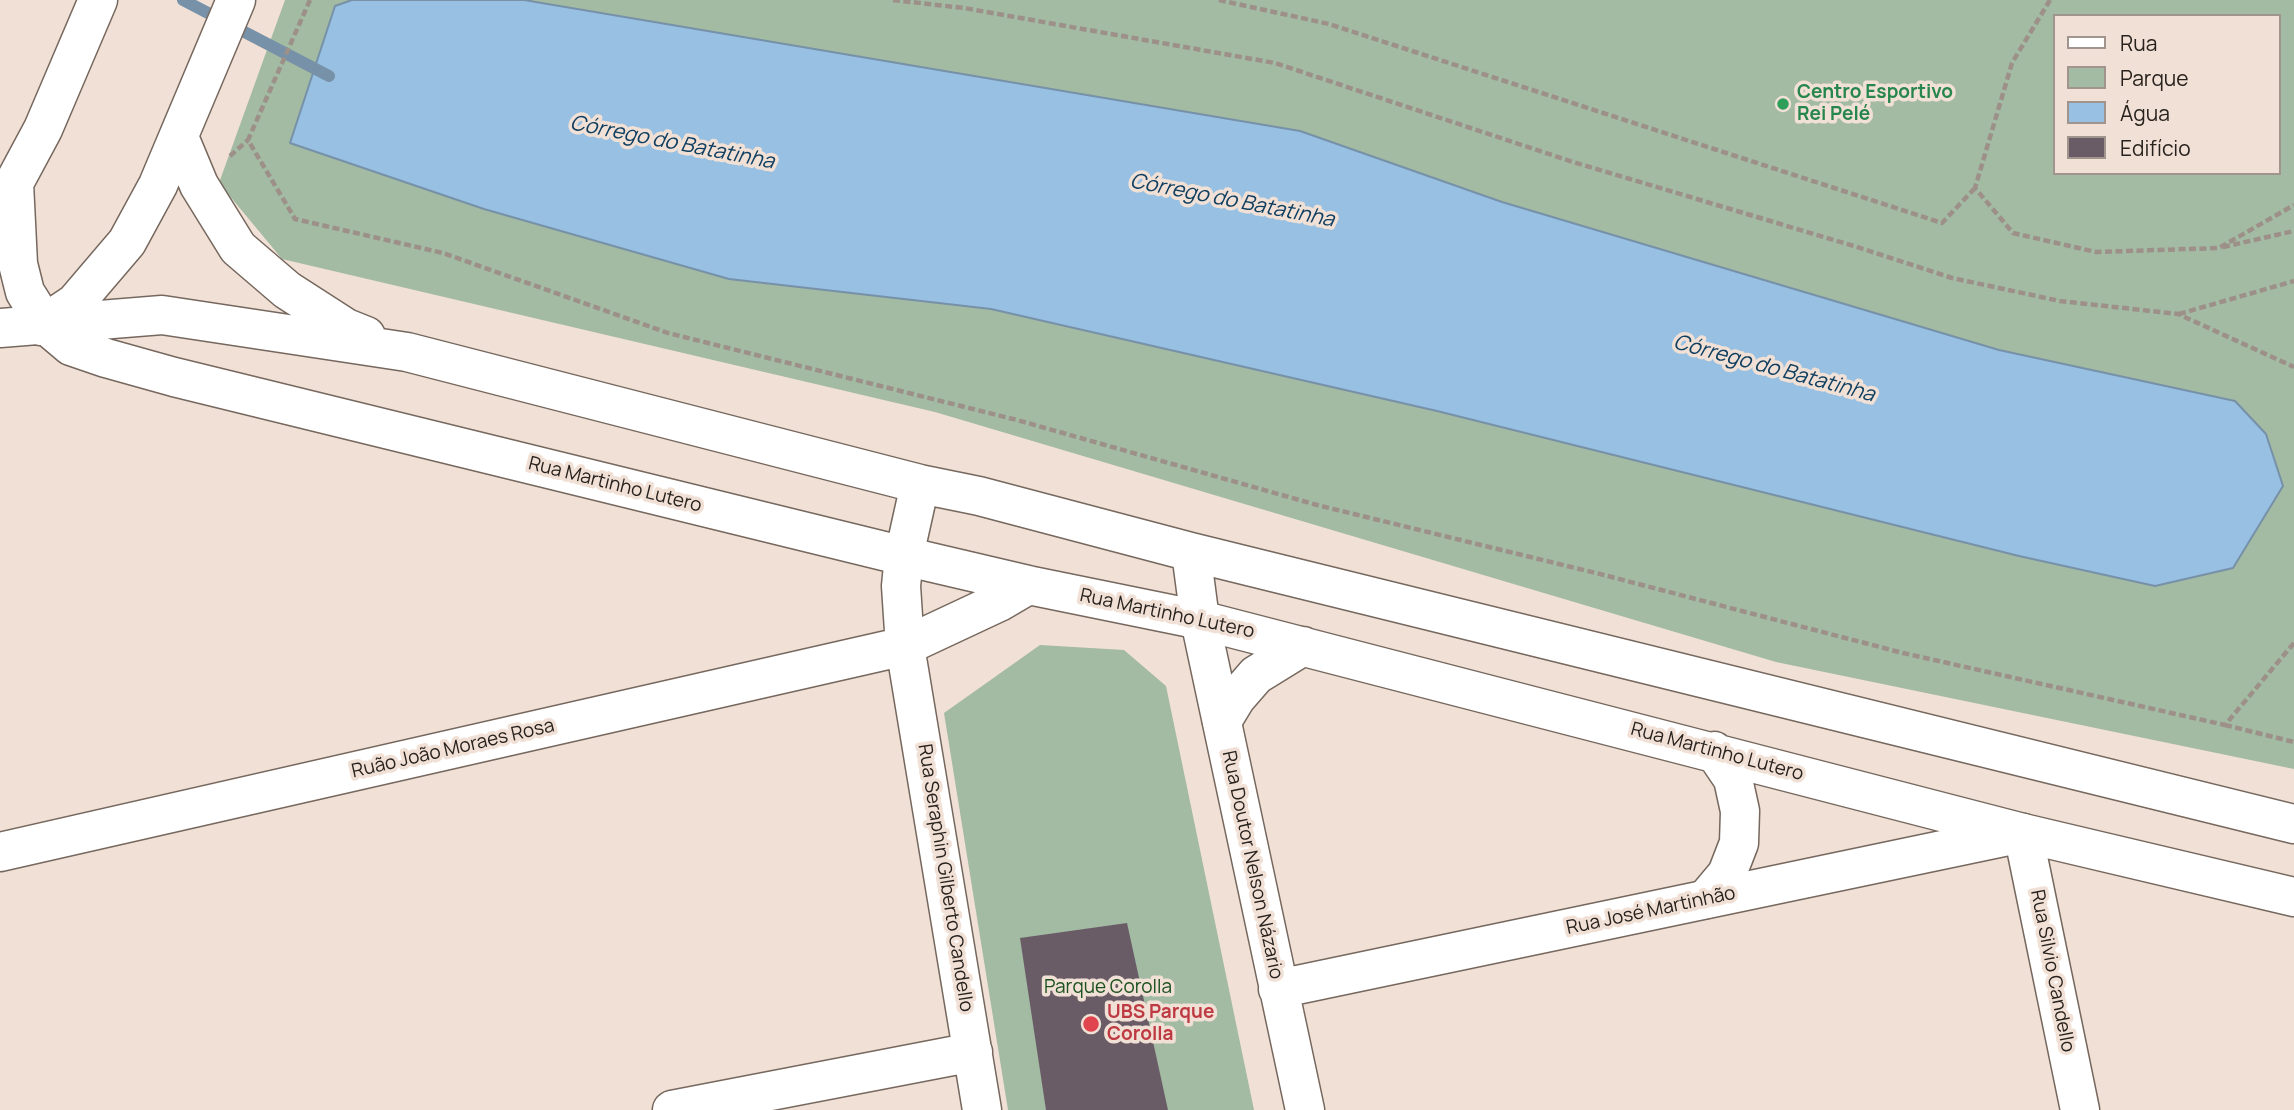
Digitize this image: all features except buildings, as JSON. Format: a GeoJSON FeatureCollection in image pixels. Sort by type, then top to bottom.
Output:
{"type":"FeatureCollection","features":[{"type":"Feature","properties":{"kind":"main road"},"geometry":{"type":"LineString","coordinates":[[0,221],[14,183],[43,129],[98,0]]}},
{"type":"Feature","properties":{"kind":"main road"},"geometry":{"type":"LineString","coordinates":[[0,351],[75,303],[128,242],[158,185],[236,0]]}},
{"type":"Feature","properties":{"kind":"main road"},"geometry":{"type":"LineString","coordinates":[[184,126],[199,185],[238,248],[287,290],[346,328],[407,352]]}},
{"type":"Feature","properties":{"kind":"main road","name":"Rua Martinho Lutero"},"geometry":{"type":"LineString","coordinates":[[14,183],[18,264],[25,292],[45,324],[71,346],[174,377],[904,556],[1200,620],[2023,832],[2294,897]]}},
{"type":"Feature","properties":{"kind":"main road"},"geometry":{"type":"LineString","coordinates":[[0,328],[162,315],[407,352],[1191,552],[2294,824]]}},
{"type":"Feature","properties":{"kind":"main road","name":"Rua Seraphin Gilberto Candello"},"geometry":{"type":"LineString","coordinates":[[920,484],[904,556],[901,586],[905,646],[982,1110]]}},
{"type":"Feature","properties":{"kind":"main road","name":"Rua Doutor Nelson Názario"},"geometry":{"type":"LineString","coordinates":[[1191,552],[1200,620],[1305,1110]]}},
{"type":"Feature","properties":{"kind":"main road","name":"Ruão João Moraes Rosa"},"geometry":{"type":"LineString","coordinates":[[0,852],[905,646],[999,602],[1028,584]]}},
{"type":"Feature","properties":{"kind":"main road"},"geometry":{"type":"LineString","coordinates":[[1222,721],[1236,698],[1256,675],[1303,646]]}},
{"type":"Feature","properties":{"kind":"main road"},"geometry":{"type":"LineString","coordinates":[[1706,899],[1727,874],[1739,843],[1740,810],[1732,779],[1714,751]]}},
{"type":"Feature","properties":{"kind":"main road","name":"Rua José Martinhão"},"geometry":{"type":"LineString","coordinates":[[1278,989],[2023,832]]}},
{"type":"Feature","properties":{"kind":"main road","name":"Rua Silvio Candello"},"geometry":{"type":"LineString","coordinates":[[2023,832],[2080,1110]]}},
{"type":"Feature","properties":{"kind":"main road"},"geometry":{"type":"LineString","coordinates":[[672,1110],[973,1052]]}},
{"type":"Feature","properties":{"kind":"path"},"geometry":{"type":"LineString","coordinates":[[310,0],[248,140],[295,219],[443,253],[668,333],[1017,420],[1317,505],[1600,574],[1903,653],[2294,742]]}},
{"type":"Feature","properties":{"kind":"path"},"geometry":{"type":"LineString","coordinates":[[893,0],[964,8],[1275,63],[1573,162],[1952,278],[2060,301],[2178,314],[2294,367]]}},
{"type":"Feature","properties":{"kind":"path"},"geometry":{"type":"LineString","coordinates":[[1219,0],[1329,24],[1942,223],[1975,188],[2011,63],[2050,0]]}},
{"type":"Feature","properties":{"kind":"path"},"geometry":{"type":"LineString","coordinates":[[1975,188],[2013,233],[2096,252],[2219,248],[2294,231]]}},
{"type":"Feature","properties":{"kind":"path"},"geometry":{"type":"LineString","coordinates":[[2219,248],[2294,205]]}},
{"type":"Feature","properties":{"kind":"path"},"geometry":{"type":"LineString","coordinates":[[2178,314],[2294,281]]}},
{"type":"Feature","properties":{"kind":"path"},"geometry":{"type":"LineString","coordinates":[[2225,725],[2294,643]]}},
{"type":"Feature","properties":{"kind":"green space"},"geometry":{"type":"Polygon","coordinates":[[[285,0],[2294,0],[2294,769],[1776,662],[935,412],[282,259],[219,183],[285,0]]]}},
{"type":"Feature","properties":{"kind":"green space","name":"Parque Corolla"},"geometry":{"type":"Polygon","coordinates":[[[1040,645],[1124,650],[1166,686],[1254,1110],[1008,1110],[944,713],[1040,645]]]}},
{"type":"Feature","properties":{"kind":"water"},"geometry":{"type":"Polygon","coordinates":[[[352,0],[524,0],[1300,131],[1502,202],[1999,350],[2235,401],[2266,434],[2283,486],[2233,568],[2155,586],[2019,556],[1437,411],[991,309],[729,279],[484,209],[290,143],[335,6],[352,0]]]}},
{"type":"Feature","properties":{"kind":"waterway","name":"Córrego do Batatinha"},"geometry":{"type":"LineString","coordinates":[[183,0],[329,76]]}},
{"type":"Feature","properties":{"kind":"place","name":"Centro Esportivo Rei Pelé"},"geometry":{"type":"Point","coordinates":[1783,104]}},
{"type":"Feature","properties":{"kind":"place","name":"UBS Parque Corolla"},"geometry":{"type":"Point","coordinates":[1091,1024]}}]}
